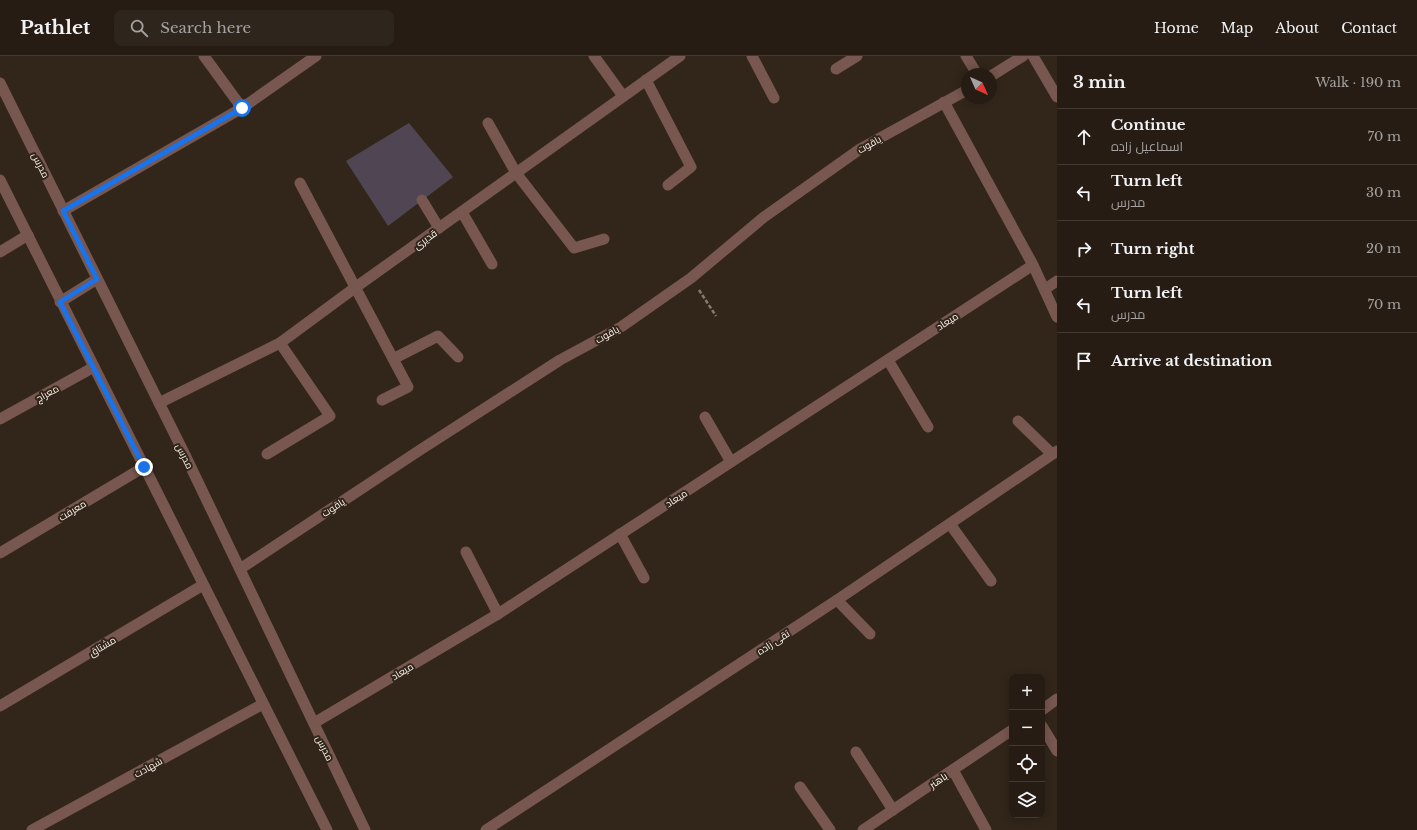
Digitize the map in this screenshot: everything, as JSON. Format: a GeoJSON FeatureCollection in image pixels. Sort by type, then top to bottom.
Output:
{"type":"FeatureCollection","features":[{"type":"Feature","properties":{"kind":"street"},"geometry":{"type":"LineString","coordinates":[[204,56],[242,108]]}},
{"type":"Feature","properties":{"kind":"street"},"geometry":{"type":"LineString","coordinates":[[63,211],[242,108],[316,56]]}},
{"type":"Feature","properties":{"kind":"street"},"geometry":{"type":"LineString","coordinates":[[594,56],[623,96]]}},
{"type":"Feature","properties":{"kind":"street","name":"قدیری"},"geometry":{"type":"LineString","coordinates":[[159,403],[280,343],[680,56]]}},
{"type":"Feature","properties":{"kind":"street"},"geometry":{"type":"LineString","coordinates":[[752,56],[774,98]]}},
{"type":"Feature","properties":{"kind":"street"},"geometry":{"type":"LineString","coordinates":[[836,69],[857,56]]}},
{"type":"Feature","properties":{"kind":"street"},"geometry":{"type":"LineString","coordinates":[[966,56],[974,68]]}},
{"type":"Feature","properties":{"kind":"street"},"geometry":{"type":"LineString","coordinates":[[997,72],[1023,56]]}},
{"type":"Feature","properties":{"kind":"street"},"geometry":{"type":"LineString","coordinates":[[1033,56],[1057,97]]}},
{"type":"Feature","properties":{"kind":"street"},"geometry":{"type":"LineString","coordinates":[[646,80],[691,167],[668,184]]}},
{"type":"Feature","properties":{"kind":"street","name":"مدرس"},"geometry":{"type":"LineString","coordinates":[[0,84],[159,403],[365,830]]}},
{"type":"Feature","properties":{"kind":"street","name":"یاقوت"},"geometry":{"type":"LineString","coordinates":[[240,569],[420,450],[560,360],[621,327],[690,278],[764,217],[860,149],[961,93]]}},
{"type":"Feature","properties":{"kind":"street"},"geometry":{"type":"LineString","coordinates":[[944,102],[1034,265],[1057,317]]}},
{"type":"Feature","properties":{"kind":"street"},"geometry":{"type":"LineString","coordinates":[[488,123],[516,173],[574,248],[604,239]]}},
{"type":"Feature","properties":{"kind":"street"},"geometry":{"type":"LineString","coordinates":[[0,180],[60,302],[327,830]]}},
{"type":"Feature","properties":{"kind":"street"},"geometry":{"type":"LineString","coordinates":[[300,183],[408,387],[382,400]]}},
{"type":"Feature","properties":{"kind":"street"},"geometry":{"type":"LineString","coordinates":[[422,200],[439,228]]}},
{"type":"Feature","properties":{"kind":"street"},"geometry":{"type":"LineString","coordinates":[[462,212],[492,264]]}},
{"type":"Feature","properties":{"kind":"street"},"geometry":{"type":"LineString","coordinates":[[0,252],[28,235]]}},
{"type":"Feature","properties":{"kind":"street","name":"میعاد"},"geometry":{"type":"LineString","coordinates":[[314,723],[498,614],[1034,265]]}},
{"type":"Feature","properties":{"kind":"street"},"geometry":{"type":"LineString","coordinates":[[60,302],[97,279]]}},
{"type":"Feature","properties":{"kind":"street"},"geometry":{"type":"LineString","coordinates":[[1045,289],[1057,281]]}},
{"type":"Feature","properties":{"kind":"street"},"geometry":{"type":"LineString","coordinates":[[393,359],[438,336],[458,357]]}},
{"type":"Feature","properties":{"kind":"street"},"geometry":{"type":"LineString","coordinates":[[267,454],[330,416],[280,343]]}},
{"type":"Feature","properties":{"kind":"street"},"geometry":{"type":"LineString","coordinates":[[888,360],[928,427]]}},
{"type":"Feature","properties":{"kind":"street","name":"معراج"},"geometry":{"type":"LineString","coordinates":[[0,419],[94,367]]}},
{"type":"Feature","properties":{"kind":"street"},"geometry":{"type":"LineString","coordinates":[[705,416],[731,462]]}},
{"type":"Feature","properties":{"kind":"street"},"geometry":{"type":"LineString","coordinates":[[1018,421],[1054,453]]}},
{"type":"Feature","properties":{"kind":"street","name":"تقی زاده"},"geometry":{"type":"LineString","coordinates":[[486,830],[837,600],[1054,453]]}},
{"type":"Feature","properties":{"kind":"street","name":"معرفت"},"geometry":{"type":"LineString","coordinates":[[0,553],[144,467]]}},
{"type":"Feature","properties":{"kind":"street"},"geometry":{"type":"LineString","coordinates":[[950,524],[991,581]]}},
{"type":"Feature","properties":{"kind":"street"},"geometry":{"type":"LineString","coordinates":[[620,534],[644,578]]}},
{"type":"Feature","properties":{"kind":"street"},"geometry":{"type":"LineString","coordinates":[[466,552],[498,614]]}},
{"type":"Feature","properties":{"kind":"street","name":"مشتاق"},"geometry":{"type":"LineString","coordinates":[[0,706],[203,586]]}},
{"type":"Feature","properties":{"kind":"street"},"geometry":{"type":"LineString","coordinates":[[837,600],[870,634]]}},
{"type":"Feature","properties":{"kind":"street"},"geometry":{"type":"LineString","coordinates":[[1045,708],[1057,699]]}},
{"type":"Feature","properties":{"kind":"street","name":"شهادت"},"geometry":{"type":"LineString","coordinates":[[32,830],[263,704]]}},
{"type":"Feature","properties":{"kind":"street"},"geometry":{"type":"LineString","coordinates":[[1045,731],[1057,751]]}},
{"type":"Feature","properties":{"kind":"street","name":"باهنر"},"geometry":{"type":"LineString","coordinates":[[868,829],[893,810],[1009,732]]}},
{"type":"Feature","properties":{"kind":"street"},"geometry":{"type":"LineString","coordinates":[[856,752],[893,810]]}},
{"type":"Feature","properties":{"kind":"street"},"geometry":{"type":"LineString","coordinates":[[952,770],[986,830]]}},
{"type":"Feature","properties":{"kind":"street"},"geometry":{"type":"LineString","coordinates":[[800,787],[830,830]]}},
{"type":"Feature","properties":{"kind":"path"},"geometry":{"type":"LineString","coordinates":[[690,278],[716,316]]}},
{"type":"Feature","properties":{"kind":"building"},"geometry":{"type":"Polygon","coordinates":[[[409,123],[453,177],[388,226],[346,161],[409,123]]]}},
{"type":"Feature","properties":{"kind":"route"},"geometry":{"type":"LineString","coordinates":[[144,467],[60,302],[97,279],[63,211],[242,108]]}}]}
